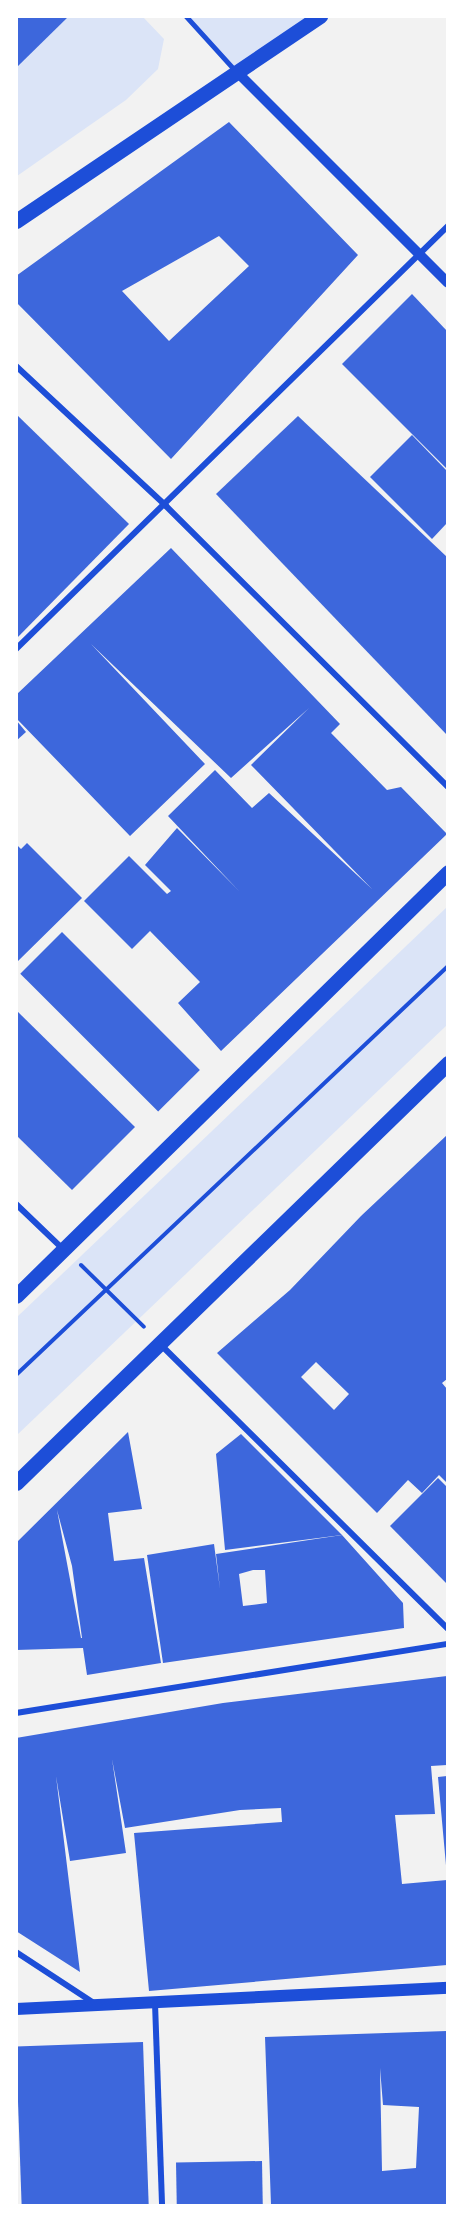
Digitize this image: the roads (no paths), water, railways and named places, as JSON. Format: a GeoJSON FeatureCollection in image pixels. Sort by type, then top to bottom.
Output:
{"type":"FeatureCollection","features":[{"type":"Feature","properties":{"kind":"main road"},"geometry":{"type":"LineString","coordinates":[[16,221],[320,16]]}},
{"type":"Feature","properties":{"kind":"main road"},"geometry":{"type":"LineString","coordinates":[[16,1296],[447,872]]}},
{"type":"Feature","properties":{"kind":"main road"},"geometry":{"type":"LineString","coordinates":[[16,1483],[161,1345],[447,1063]]}},
{"type":"Feature","properties":{"kind":"main road"},"geometry":{"type":"LineString","coordinates":[[16,2009],[447,1988]]}},
{"type":"Feature","properties":{"kind":"street"},"geometry":{"type":"LineString","coordinates":[[237,72],[447,283]]}},
{"type":"Feature","properties":{"kind":"street"},"geometry":{"type":"LineString","coordinates":[[16,649],[166,506],[447,226]]}},
{"type":"Feature","properties":{"kind":"street"},"geometry":{"type":"LineString","coordinates":[[16,366],[166,506],[447,788]]}},
{"type":"Feature","properties":{"kind":"street"},"geometry":{"type":"LineString","coordinates":[[16,1203],[65,1250]]}},
{"type":"Feature","properties":{"kind":"street"},"geometry":{"type":"LineString","coordinates":[[161,1345],[447,1629]]}},
{"type":"Feature","properties":{"kind":"street"},"geometry":{"type":"LineString","coordinates":[[16,1713],[447,1644]]}},
{"type":"Feature","properties":{"kind":"street"},"geometry":{"type":"LineString","coordinates":[[16,1952],[97,2005]]}},
{"type":"Feature","properties":{"kind":"street"},"geometry":{"type":"LineString","coordinates":[[154,2003],[162,2205]]}},
{"type":"Feature","properties":{"kind":"lane"},"geometry":{"type":"LineString","coordinates":[[186,16],[237,72]]}}]}
